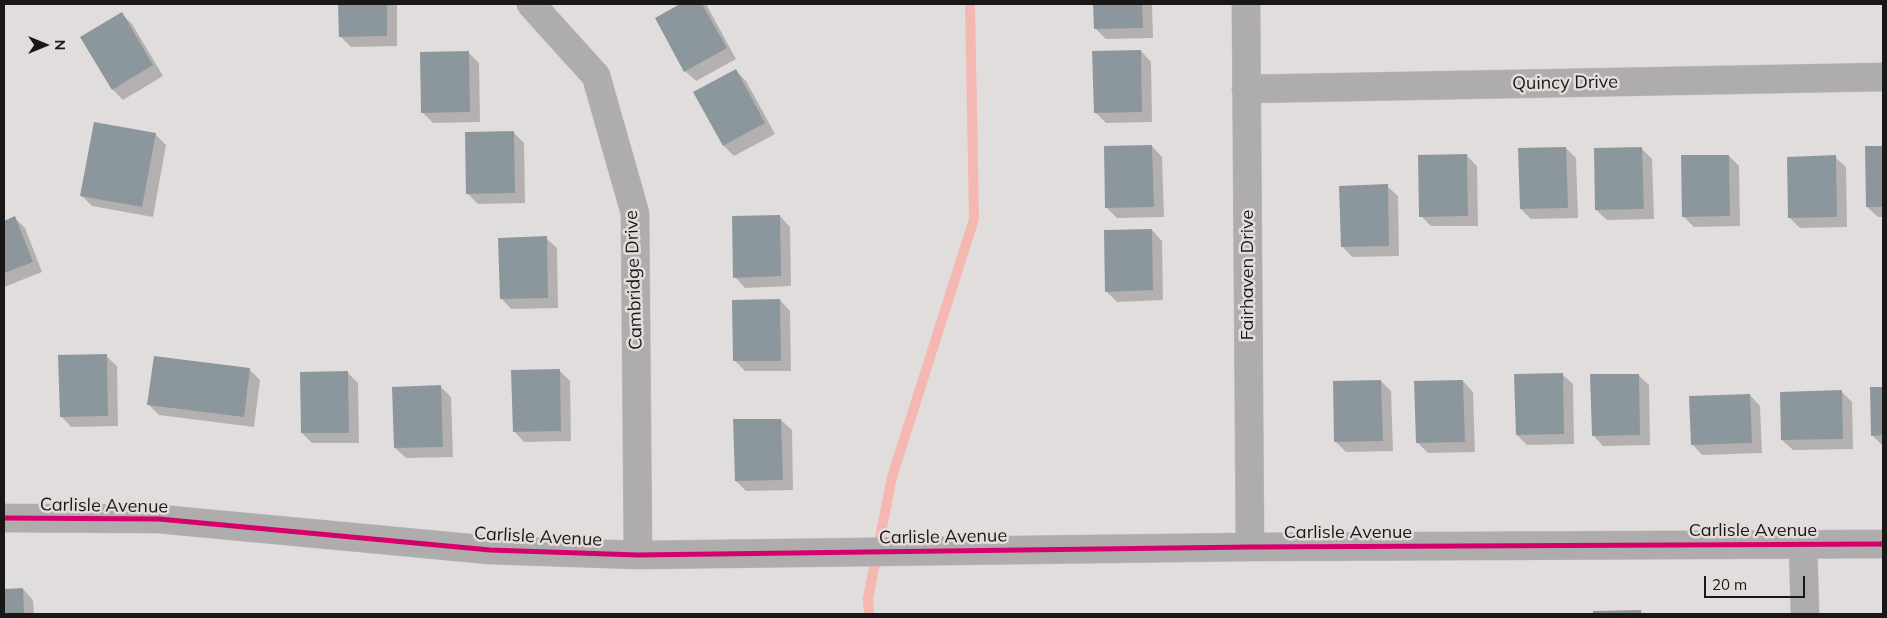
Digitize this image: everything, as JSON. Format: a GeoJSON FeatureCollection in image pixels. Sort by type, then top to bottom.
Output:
{"type":"FeatureCollection","features":[{"type":"Feature","properties":{"kind":"street","name":"Cambridge Drive"},"geometry":{"type":"LineString","coordinates":[[531,4],[596,76],[635,214],[638,555]]}},
{"type":"Feature","properties":{"kind":"street","name":"Fairhaven Drive"},"geometry":{"type":"LineString","coordinates":[[1246,4],[1250,547]]}},
{"type":"Feature","properties":{"kind":"street","name":"Quincy Drive"},"geometry":{"type":"LineString","coordinates":[[1246,89],[1883,77]]}},
{"type":"Feature","properties":{"kind":"street","name":"Carlisle Avenue"},"geometry":{"type":"LineString","coordinates":[[4,518],[159,519],[490,550],[638,555],[1250,547],[1883,544]]}},
{"type":"Feature","properties":{"kind":"street"},"geometry":{"type":"LineString","coordinates":[[1803,544],[1805,614]]}},
{"type":"Feature","properties":{"kind":"building"},"geometry":{"type":"Polygon","coordinates":[[[338,4],[387,4],[387,36],[339,37],[338,4]]]}},
{"type":"Feature","properties":{"kind":"building"},"geometry":{"type":"Polygon","coordinates":[[[680,4],[702,4],[727,48],[684,72],[655,18],[680,4]]]}},
{"type":"Feature","properties":{"kind":"building"},"geometry":{"type":"Polygon","coordinates":[[[1093,4],[1142,4],[1143,28],[1094,29],[1093,4]]]}},
{"type":"Feature","properties":{"kind":"building"},"geometry":{"type":"Polygon","coordinates":[[[122,12],[153,65],[112,90],[80,37],[122,12]]]}},
{"type":"Feature","properties":{"kind":"building"},"geometry":{"type":"Polygon","coordinates":[[[1141,50],[1142,112],[1094,113],[1092,51],[1141,50]]]}},
{"type":"Feature","properties":{"kind":"building"},"geometry":{"type":"Polygon","coordinates":[[[469,51],[470,112],[421,113],[420,52],[469,51]]]}},
{"type":"Feature","properties":{"kind":"building"},"geometry":{"type":"Polygon","coordinates":[[[736,69],[765,123],[723,146],[693,92],[736,69]]]}},
{"type":"Feature","properties":{"kind":"building"},"geometry":{"type":"Polygon","coordinates":[[[94,122],[156,133],[142,207],[80,196],[94,122]]]}},
{"type":"Feature","properties":{"kind":"building"},"geometry":{"type":"Polygon","coordinates":[[[514,131],[515,193],[466,194],[465,132],[514,131]]]}},
{"type":"Feature","properties":{"kind":"building"},"geometry":{"type":"Polygon","coordinates":[[[1152,145],[1154,207],[1105,208],[1104,146],[1152,145]]]}},
{"type":"Feature","properties":{"kind":"building"},"geometry":{"type":"Polygon","coordinates":[[[1865,146],[1883,146],[1883,207],[1866,207],[1865,146]]]}},
{"type":"Feature","properties":{"kind":"building"},"geometry":{"type":"Polygon","coordinates":[[[1566,147],[1568,208],[1520,209],[1518,148],[1566,147]]]}},
{"type":"Feature","properties":{"kind":"building"},"geometry":{"type":"Polygon","coordinates":[[[1642,147],[1644,209],[1595,210],[1594,148],[1642,147]]]}},
{"type":"Feature","properties":{"kind":"building"},"geometry":{"type":"Polygon","coordinates":[[[1467,154],[1468,216],[1419,217],[1418,155],[1467,154]]]}},
{"type":"Feature","properties":{"kind":"building"},"geometry":{"type":"Polygon","coordinates":[[[1681,155],[1729,155],[1730,216],[1682,217],[1681,155]]]}},
{"type":"Feature","properties":{"kind":"building"},"geometry":{"type":"Polygon","coordinates":[[[1836,155],[1837,217],[1788,218],[1787,157],[1836,155]]]}},
{"type":"Feature","properties":{"kind":"building"},"geometry":{"type":"Polygon","coordinates":[[[1388,184],[1389,246],[1341,247],[1339,186],[1388,184]]]}},
{"type":"Feature","properties":{"kind":"building"},"geometry":{"type":"Polygon","coordinates":[[[780,215],[781,276],[733,278],[732,216],[780,215]]]}},
{"type":"Feature","properties":{"kind":"building"},"geometry":{"type":"Polygon","coordinates":[[[15,216],[33,262],[4,273],[4,221],[15,216]]]}},
{"type":"Feature","properties":{"kind":"building"},"geometry":{"type":"Polygon","coordinates":[[[1152,229],[1153,290],[1105,292],[1104,230],[1152,229]]]}},
{"type":"Feature","properties":{"kind":"building"},"geometry":{"type":"Polygon","coordinates":[[[547,236],[548,298],[500,299],[498,238],[547,236]]]}},
{"type":"Feature","properties":{"kind":"building"},"geometry":{"type":"Polygon","coordinates":[[[780,299],[781,361],[733,361],[732,300],[780,299]]]}},
{"type":"Feature","properties":{"kind":"building"},"geometry":{"type":"Polygon","coordinates":[[[107,354],[108,416],[60,417],[58,355],[107,354]]]}},
{"type":"Feature","properties":{"kind":"building"},"geometry":{"type":"Polygon","coordinates":[[[154,356],[250,368],[244,417],[147,405],[154,356]]]}},
{"type":"Feature","properties":{"kind":"building"},"geometry":{"type":"Polygon","coordinates":[[[560,369],[561,431],[513,432],[511,370],[560,369]]]}},
{"type":"Feature","properties":{"kind":"building"},"geometry":{"type":"Polygon","coordinates":[[[348,371],[349,433],[301,433],[300,372],[348,371]]]}},
{"type":"Feature","properties":{"kind":"building"},"geometry":{"type":"Polygon","coordinates":[[[1563,373],[1564,434],[1516,435],[1514,374],[1563,373]]]}},
{"type":"Feature","properties":{"kind":"building"},"geometry":{"type":"Polygon","coordinates":[[[1590,374],[1639,374],[1640,435],[1592,436],[1590,374]]]}},
{"type":"Feature","properties":{"kind":"building"},"geometry":{"type":"Polygon","coordinates":[[[1381,380],[1383,441],[1334,442],[1333,381],[1381,380]]]}},
{"type":"Feature","properties":{"kind":"building"},"geometry":{"type":"Polygon","coordinates":[[[1463,380],[1465,442],[1416,443],[1414,381],[1463,380]]]}},
{"type":"Feature","properties":{"kind":"building"},"geometry":{"type":"Polygon","coordinates":[[[441,385],[443,447],[394,448],[392,387],[441,385]]]}},
{"type":"Feature","properties":{"kind":"building"},"geometry":{"type":"Polygon","coordinates":[[[1870,387],[1883,387],[1883,435],[1871,436],[1870,387]]]}},
{"type":"Feature","properties":{"kind":"building"},"geometry":{"type":"Polygon","coordinates":[[[1842,390],[1843,439],[1781,440],[1780,392],[1842,390]]]}},
{"type":"Feature","properties":{"kind":"building"},"geometry":{"type":"Polygon","coordinates":[[[1750,394],[1752,443],[1691,445],[1689,396],[1750,394]]]}},
{"type":"Feature","properties":{"kind":"building"},"geometry":{"type":"Polygon","coordinates":[[[733,419],[781,419],[783,480],[735,481],[733,419]]]}},
{"type":"Feature","properties":{"kind":"building"},"geometry":{"type":"Polygon","coordinates":[[[23,588],[24,614],[4,614],[4,589],[23,588]]]}},
{"type":"Feature","properties":{"kind":"building"},"geometry":{"type":"Polygon","coordinates":[[[1641,610],[1641,614],[1593,614],[1593,611],[1641,610]]]}},
{"type":"Feature","properties":{"kind":"waterway"},"geometry":{"type":"LineString","coordinates":[[869,614],[868,598],[892,477],[974,219],[970,4]]}},
{"type":"Feature","properties":{"kind":"cycle path"},"geometry":{"type":"LineString","coordinates":[[4,518],[159,519],[490,550],[638,555],[1250,547],[1883,544]]}}]}
